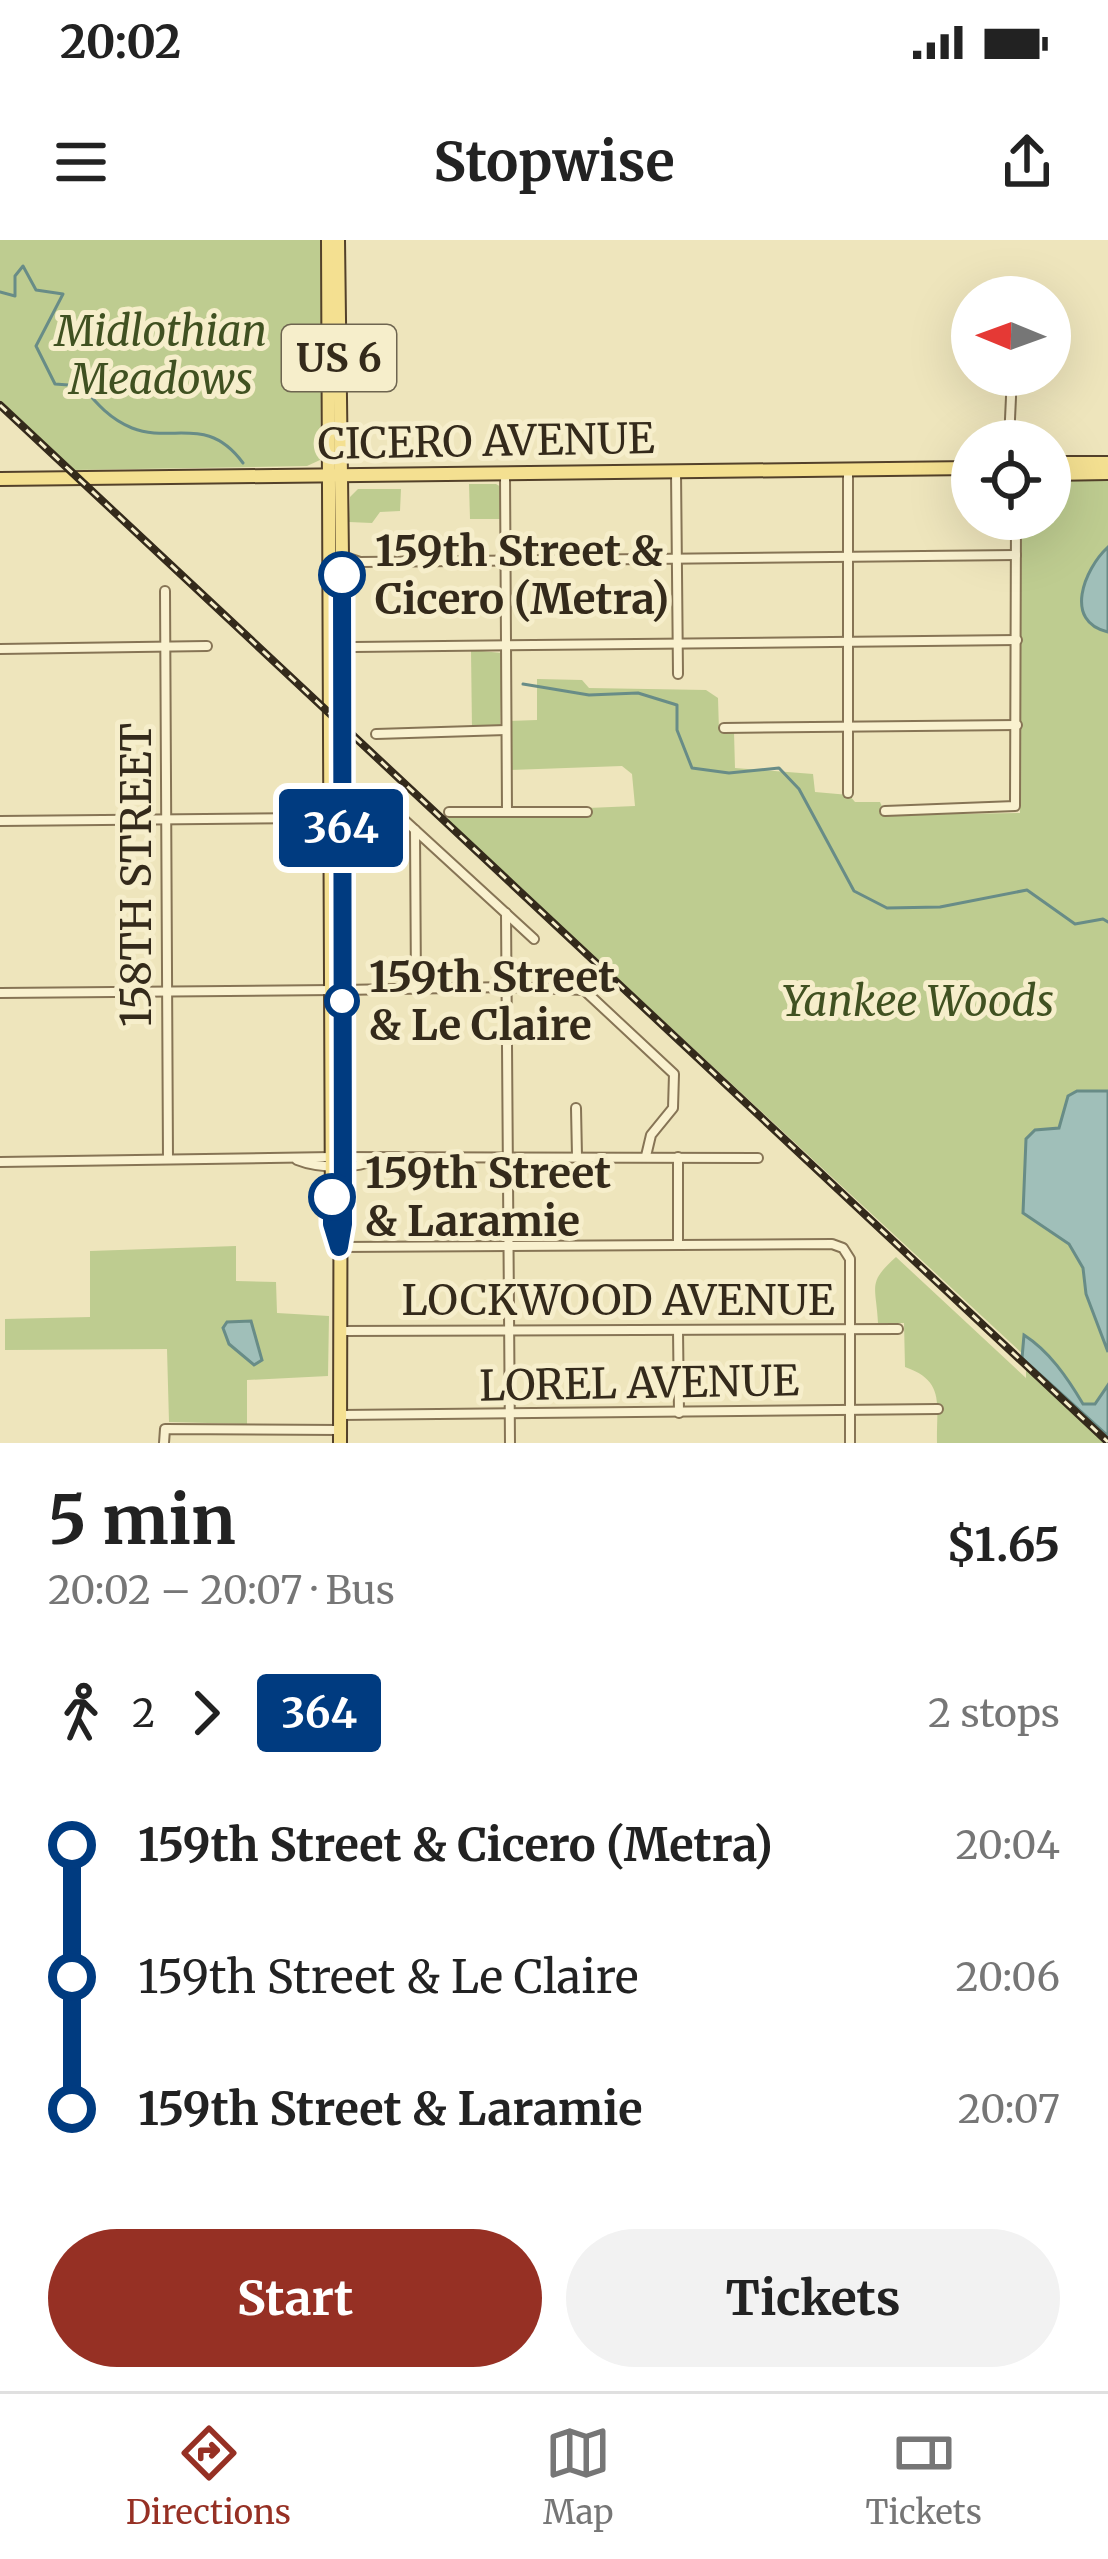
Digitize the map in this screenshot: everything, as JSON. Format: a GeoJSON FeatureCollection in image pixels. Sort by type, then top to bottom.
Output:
{"type":"FeatureCollection","features":[{"type":"Feature","properties":{"kind":"main road","name":"US 6"},"geometry":{"type":"LineString","coordinates":[[328,240],[342,563],[337,1161],[332,1224],[339,1247],[340,1437]]}},
{"type":"Feature","properties":{"kind":"main road","name":"US 6"},"geometry":{"type":"LineString","coordinates":[[338,240],[338,990]]}},
{"type":"Feature","properties":{"kind":"main road"},"geometry":{"type":"LineString","coordinates":[[1071,463],[1108,463]]}},
{"type":"Feature","properties":{"kind":"main road","name":"CICERO AVENUE"},"geometry":{"type":"LineString","coordinates":[[0,479],[951,468]]}},
{"type":"Feature","properties":{"kind":"main road"},"geometry":{"type":"LineString","coordinates":[[1071,474],[1108,473]]}},
{"type":"Feature","properties":{"kind":"street"},"geometry":{"type":"LineString","coordinates":[[848,470],[848,793]]}},
{"type":"Feature","properties":{"kind":"street"},"geometry":{"type":"LineString","coordinates":[[676,472],[678,674]]}},
{"type":"Feature","properties":{"kind":"street"},"geometry":{"type":"LineString","coordinates":[[505,475],[507,812]]}},
{"type":"Feature","properties":{"kind":"street"},"geometry":{"type":"LineString","coordinates":[[885,811],[1015,806],[1016,540]]}},
{"type":"Feature","properties":{"kind":"street"},"geometry":{"type":"LineString","coordinates":[[342,563],[1016,555]]}},
{"type":"Feature","properties":{"kind":"street","name":"158TH STREET"},"geometry":{"type":"LineString","coordinates":[[165,591],[168,1160]]}},
{"type":"Feature","properties":{"kind":"street"},"geometry":{"type":"LineString","coordinates":[[354,647],[1017,640]]}},
{"type":"Feature","properties":{"kind":"street"},"geometry":{"type":"LineString","coordinates":[[0,649],[207,646]]}},
{"type":"Feature","properties":{"kind":"street"},"geometry":{"type":"LineString","coordinates":[[724,728],[1017,725]]}},
{"type":"Feature","properties":{"kind":"street"},"geometry":{"type":"LineString","coordinates":[[376,734],[506,730]]}},
{"type":"Feature","properties":{"kind":"street"},"geometry":{"type":"LineString","coordinates":[[449,812],[587,812]]}},
{"type":"Feature","properties":{"kind":"street"},"geometry":{"type":"LineString","coordinates":[[0,821],[311,818]]}},
{"type":"Feature","properties":{"kind":"street"},"geometry":{"type":"LineString","coordinates":[[402,818],[534,938]]}},
{"type":"Feature","properties":{"kind":"street"},"geometry":{"type":"LineString","coordinates":[[415,828],[416,989]]}},
{"type":"Feature","properties":{"kind":"street"},"geometry":{"type":"LineString","coordinates":[[506,913],[510,1443]]}},
{"type":"Feature","properties":{"kind":"street"},"geometry":{"type":"LineString","coordinates":[[0,993],[584,990],[674,1074],[673,1108],[651,1136],[646,1156]]}},
{"type":"Feature","properties":{"kind":"street"},"geometry":{"type":"LineString","coordinates":[[576,1108],[577,1156]]}},
{"type":"Feature","properties":{"kind":"street"},"geometry":{"type":"LineString","coordinates":[[678,1156],[678,1245]]}},
{"type":"Feature","properties":{"kind":"street"},"geometry":{"type":"LineString","coordinates":[[0,1162],[758,1158]]}},
{"type":"Feature","properties":{"kind":"street"},"geometry":{"type":"LineString","coordinates":[[339,1247],[832,1244],[843,1248],[850,1259],[850,1443]]}},
{"type":"Feature","properties":{"kind":"street","name":"LOCKWOOD AVENUE"},"geometry":{"type":"LineString","coordinates":[[339,1331],[898,1329]]}},
{"type":"Feature","properties":{"kind":"street"},"geometry":{"type":"LineString","coordinates":[[678,1330],[679,1413]]}},
{"type":"Feature","properties":{"kind":"street","name":"LOREL AVENUE"},"geometry":{"type":"LineString","coordinates":[[340,1414],[938,1409]]}},
{"type":"Feature","properties":{"kind":"street"},"geometry":{"type":"LineString","coordinates":[[164,1443],[165,1429],[340,1437]]}},
{"type":"Feature","properties":{"kind":"green space","name":"Midlothian Meadows"},"geometry":{"type":"Polygon","coordinates":[[[0,240],[323,240],[320,460],[307,466],[74,470],[0,400],[0,240]]]}},
{"type":"Feature","properties":{"kind":"green space","name":"Yankee Woods"},"geometry":{"type":"Polygon","coordinates":[[[1108,476],[1108,1443],[937,1443],[936,1396],[927,1379],[905,1367],[904,1323],[878,1323],[875,1286],[896,1257],[1026,1378],[1026,1357],[447,820],[449,815],[585,817],[588,808],[635,806],[632,774],[622,766],[510,770],[509,721],[537,720],[537,679],[582,680],[589,688],[706,690],[718,698],[719,731],[734,732],[735,768],[813,774],[815,792],[849,795],[855,802],[880,802],[886,815],[1020,813],[1021,540],[1071,540],[1071,477],[1108,476]]]}},
{"type":"Feature","properties":{"kind":"green space"},"geometry":{"type":"Polygon","coordinates":[[[469,484],[501,487],[501,519],[470,519],[469,484]]]}},
{"type":"Feature","properties":{"kind":"green space"},"geometry":{"type":"Polygon","coordinates":[[[358,489],[401,489],[400,511],[380,512],[372,523],[349,522],[350,497],[358,489]]]}},
{"type":"Feature","properties":{"kind":"green space"},"geometry":{"type":"Polygon","coordinates":[[[471,650],[502,653],[500,728],[472,730],[471,650]]]}},
{"type":"Feature","properties":{"kind":"green space"},"geometry":{"type":"Polygon","coordinates":[[[236,1246],[236,1281],[276,1282],[277,1313],[329,1316],[328,1376],[247,1380],[247,1424],[169,1422],[167,1349],[5,1350],[5,1319],[90,1317],[90,1251],[236,1246]]]}},
{"type":"Feature","properties":{"kind":"water"},"geometry":{"type":"Polygon","coordinates":[[[1108,547],[1108,632],[1086,618],[1082,594],[1092,568],[1108,547]]]}},
{"type":"Feature","properties":{"kind":"water"},"geometry":{"type":"Polygon","coordinates":[[[1077,1091],[1108,1091],[1108,1352],[1086,1294],[1083,1268],[1069,1244],[1023,1213],[1026,1139],[1035,1130],[1059,1128],[1068,1096],[1077,1091]]]}},
{"type":"Feature","properties":{"kind":"water"},"geometry":{"type":"Polygon","coordinates":[[[251,1321],[262,1360],[254,1365],[229,1344],[223,1328],[227,1322],[251,1321]]]}},
{"type":"Feature","properties":{"kind":"water"},"geometry":{"type":"Polygon","coordinates":[[[1024,1335],[1057,1365],[1083,1404],[1095,1404],[1108,1385],[1108,1436],[1022,1358],[1024,1335]]]}},
{"type":"Feature","properties":{"kind":"waterway"},"geometry":{"type":"LineString","coordinates":[[0,292],[15,296],[15,276],[23,266],[36,290],[63,294],[36,346],[55,384],[82,386],[110,416],[132,428],[216,439],[243,463]]}},
{"type":"Feature","properties":{"kind":"waterway"},"geometry":{"type":"LineString","coordinates":[[523,684],[589,695],[638,693],[677,705],[677,730],[692,768],[729,773],[779,768],[799,789],[854,891],[887,908],[940,907],[1027,890],[1075,924],[1108,922]]}},
{"type":"Feature","properties":{"kind":"railway"},"geometry":{"type":"LineString","coordinates":[[0,405],[1108,1442]]}},
{"type":"Feature","properties":{"kind":"bus line","name":"364"},"geometry":{"type":"LineString","coordinates":[[332,1197],[332,1224],[339,1247],[343,1224],[342,575]]}},
{"type":"Feature","properties":{"kind":"place","name":"159th Street & Cicero (Metra)"},"geometry":{"type":"Point","coordinates":[342,575]}},
{"type":"Feature","properties":{"kind":"place","name":"159th Street & Le Claire"},"geometry":{"type":"Point","coordinates":[342,1001]}},
{"type":"Feature","properties":{"kind":"place","name":"159th Street & Laramie"},"geometry":{"type":"Point","coordinates":[332,1197]}}]}
